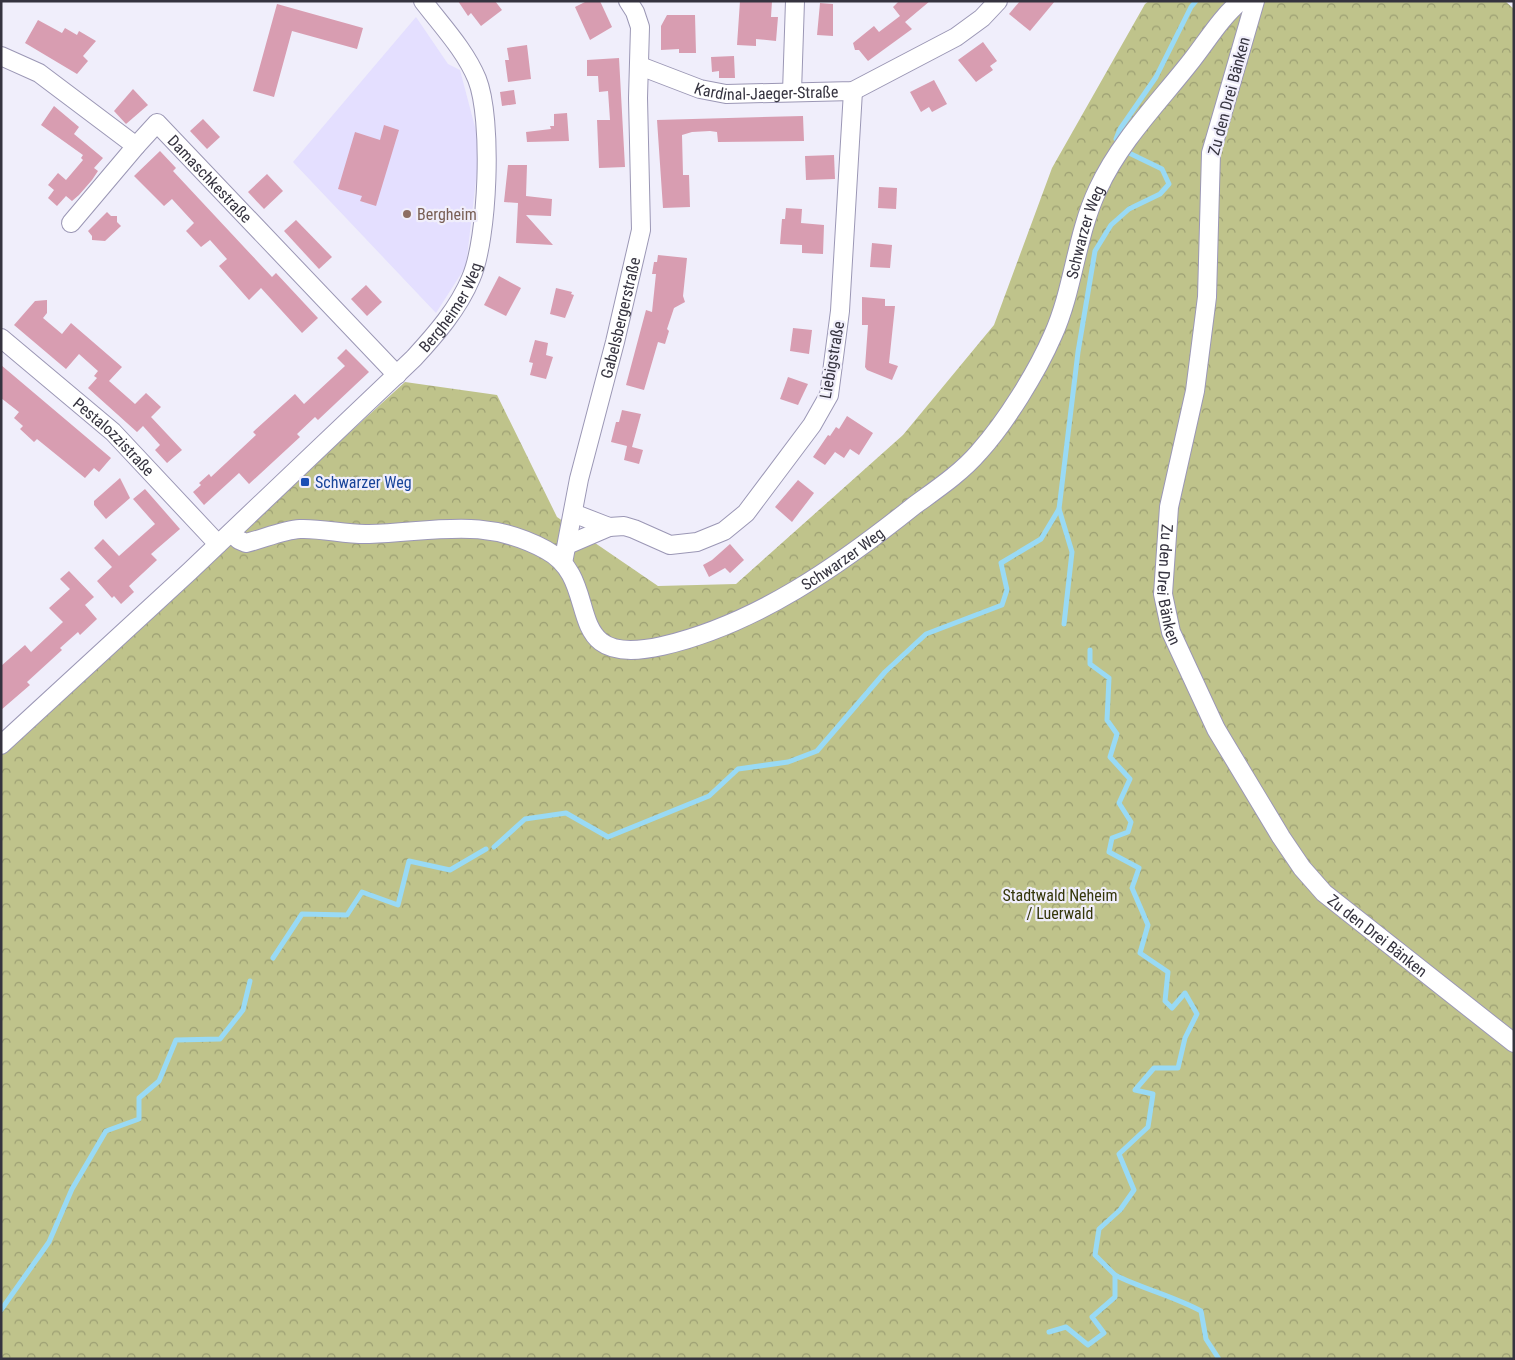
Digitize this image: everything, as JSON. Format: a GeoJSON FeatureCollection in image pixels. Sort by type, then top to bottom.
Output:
{"type":"FeatureCollection","features":[{"type":"Feature","properties":{"kind":"street","name":"Bergheimer Weg"},"geometry":{"type":"LineString","coordinates":[[225,538],[397,375],[433,338],[464,294],[476,265],[481,239],[487,130],[481,90],[468,61],[423,1]]}},
{"type":"Feature","properties":{"kind":"street"},"geometry":{"type":"LineString","coordinates":[[628,1],[635,12],[640,27],[640,66]]}},
{"type":"Feature","properties":{"kind":"street"},"geometry":{"type":"LineString","coordinates":[[792,92],[795,1]]}},
{"type":"Feature","properties":{"kind":"street","name":"Kardinal-Jaeger-Straße"},"geometry":{"type":"LineString","coordinates":[[640,66],[682,83],[713,92],[738,94],[853,91],[956,36],[982,18],[998,1]]}},
{"type":"Feature","properties":{"kind":"street","name":"Schwarzer Weg"},"geometry":{"type":"LineString","coordinates":[[225,538],[246,543],[298,529],[366,535],[470,527],[523,539],[553,554],[563,563],[573,579],[587,622],[598,640],[610,648],[624,652],[664,645],[722,627],[800,587],[859,548],[958,472],[990,438],[1044,354],[1058,324],[1084,227],[1097,190],[1118,153],[1241,1]]}},
{"type":"Feature","properties":{"kind":"street","name":"Zu den Drei Bänken"},"geometry":{"type":"LineString","coordinates":[[1255,1],[1211,153],[1207,297],[1195,390],[1169,506],[1162,594],[1170,632],[1216,729],[1302,868],[1324,893],[1514,1043]]}},
{"type":"Feature","properties":{"kind":"street"},"geometry":{"type":"LineString","coordinates":[[1,56],[39,72],[136,146],[71,223]]}},
{"type":"Feature","properties":{"kind":"street","name":"Gabelsbergerstraße"},"geometry":{"type":"LineString","coordinates":[[563,563],[579,479],[640,242],[640,66]]}},
{"type":"Feature","properties":{"kind":"street","name":"Liebigstraße"},"geometry":{"type":"LineString","coordinates":[[567,545],[609,528],[624,526],[670,545],[697,542],[724,531],[746,513],[822,409],[831,383],[840,311],[853,91]]}},
{"type":"Feature","properties":{"kind":"street","name":"Damaschkestraße"},"geometry":{"type":"LineString","coordinates":[[136,146],[157,123],[163,128],[397,375]]}},
{"type":"Feature","properties":{"kind":"street","name":"Pestalozzistraße"},"geometry":{"type":"LineString","coordinates":[[1,338],[114,432],[225,538]]}},
{"type":"Feature","properties":{"kind":"street","name":"Liebigstraße"},"geometry":{"type":"LineString","coordinates":[[574,513],[609,528]]}},
{"type":"Feature","properties":{"kind":"street"},"geometry":{"type":"LineString","coordinates":[[1,746],[225,538]]}},
{"type":"Feature","properties":{"kind":"shaded area","name":"Bergheim"},"geometry":{"type":"Polygon","coordinates":[[[416,17],[448,64],[460,70],[480,146],[466,266],[436,313],[293,162],[416,17]]]}},
{"type":"Feature","properties":{"kind":"green space","name":"Stadtwald Neheim / Luerwald"},"geometry":{"type":"Polygon","coordinates":[[[1149,1],[1505,1],[1514,9],[1514,1359],[1,1359],[1,754],[142,622],[405,382],[497,395],[557,517],[658,586],[736,584],[903,435],[994,325],[1052,168],[1145,4],[1149,1]]]}},
{"type":"Feature","properties":{"kind":"building"},"geometry":{"type":"Polygon","coordinates":[[[458,1],[495,1],[502,10],[481,26],[471,13],[468,16],[458,1]]]}},
{"type":"Feature","properties":{"kind":"building"},"geometry":{"type":"Polygon","coordinates":[[[587,1],[600,1],[612,27],[590,40],[575,7],[587,1]]]}},
{"type":"Feature","properties":{"kind":"building"},"geometry":{"type":"Polygon","coordinates":[[[740,1],[772,1],[771,17],[778,17],[776,41],[756,39],[756,46],[737,45],[740,1]]]}},
{"type":"Feature","properties":{"kind":"building"},"geometry":{"type":"Polygon","coordinates":[[[899,1],[930,1],[905,22],[912,29],[868,61],[859,50],[855,50],[853,43],[874,26],[879,32],[900,16],[893,7],[899,1]]]}},
{"type":"Feature","properties":{"kind":"building"},"geometry":{"type":"Polygon","coordinates":[[[1020,1],[1055,1],[1030,31],[1009,14],[1020,1]]]}},
{"type":"Feature","properties":{"kind":"building"},"geometry":{"type":"Polygon","coordinates":[[[820,3],[833,4],[833,36],[817,35],[820,3]]]}},
{"type":"Feature","properties":{"kind":"building"},"geometry":{"type":"Polygon","coordinates":[[[277,4],[363,28],[357,49],[292,31],[274,97],[253,91],[277,4]]]}},
{"type":"Feature","properties":{"kind":"building"},"geometry":{"type":"Polygon","coordinates":[[[667,15],[695,15],[696,53],[679,53],[679,49],[661,50],[661,26],[667,15]]]}},
{"type":"Feature","properties":{"kind":"building"},"geometry":{"type":"Polygon","coordinates":[[[38,20],[62,33],[65,28],[77,35],[79,31],[96,41],[83,56],[88,61],[77,74],[25,43],[38,20]]]}},
{"type":"Feature","properties":{"kind":"building"},"geometry":{"type":"Polygon","coordinates":[[[983,42],[997,61],[990,66],[993,70],[976,82],[958,60],[983,42]]]}},
{"type":"Feature","properties":{"kind":"building"},"geometry":{"type":"Polygon","coordinates":[[[527,45],[531,79],[508,82],[505,60],[509,60],[507,48],[527,45]]]}},
{"type":"Feature","properties":{"kind":"building"},"geometry":{"type":"Polygon","coordinates":[[[734,56],[735,78],[719,78],[719,71],[712,72],[711,57],[734,56]]]}},
{"type":"Feature","properties":{"kind":"building"},"geometry":{"type":"Polygon","coordinates":[[[619,58],[625,167],[599,168],[597,120],[610,120],[608,91],[599,92],[598,76],[587,76],[587,60],[619,58]]]}},
{"type":"Feature","properties":{"kind":"building"},"geometry":{"type":"Polygon","coordinates":[[[934,80],[947,104],[932,112],[929,107],[921,112],[910,92],[934,80]]]}},
{"type":"Feature","properties":{"kind":"building"},"geometry":{"type":"Polygon","coordinates":[[[133,89],[148,105],[126,124],[114,111],[133,89]]]}},
{"type":"Feature","properties":{"kind":"building"},"geometry":{"type":"Polygon","coordinates":[[[514,90],[516,104],[502,106],[500,92],[514,90]]]}},
{"type":"Feature","properties":{"kind":"building"},"geometry":{"type":"Polygon","coordinates":[[[54,106],[79,127],[74,134],[103,158],[94,168],[98,171],[79,195],[72,201],[66,196],[57,206],[48,198],[54,190],[48,185],[58,173],[66,180],[83,160],[81,158],[83,155],[41,125],[54,106]]]}},
{"type":"Feature","properties":{"kind":"building"},"geometry":{"type":"Polygon","coordinates":[[[567,113],[569,141],[527,142],[526,132],[551,129],[550,126],[554,126],[554,114],[567,113]]]}},
{"type":"Feature","properties":{"kind":"building"},"geometry":{"type":"Polygon","coordinates":[[[803,116],[804,141],[718,142],[717,132],[710,131],[692,132],[682,135],[683,175],[689,175],[690,207],[663,208],[657,120],[803,116]]]}},
{"type":"Feature","properties":{"kind":"building"},"geometry":{"type":"Polygon","coordinates":[[[203,119],[220,137],[207,149],[190,131],[203,119]]]}},
{"type":"Feature","properties":{"kind":"building"},"geometry":{"type":"Polygon","coordinates":[[[384,125],[399,130],[376,206],[360,201],[362,196],[338,189],[355,132],[380,140],[384,125]]]}},
{"type":"Feature","properties":{"kind":"building"},"geometry":{"type":"Polygon","coordinates":[[[160,151],[176,168],[173,171],[272,277],[276,273],[318,318],[302,333],[261,288],[249,300],[219,266],[227,259],[210,240],[201,247],[186,231],[194,223],[172,199],[164,206],[134,176],[160,151]]]}},
{"type":"Feature","properties":{"kind":"building"},"geometry":{"type":"Polygon","coordinates":[[[834,155],[835,179],[806,180],[805,156],[834,155]]]}},
{"type":"Feature","properties":{"kind":"building"},"geometry":{"type":"Polygon","coordinates":[[[508,165],[527,165],[526,196],[552,199],[551,216],[526,215],[553,245],[516,243],[518,203],[504,202],[508,165]]]}},
{"type":"Feature","properties":{"kind":"building"},"geometry":{"type":"Polygon","coordinates":[[[267,174],[283,191],[264,209],[248,192],[267,174]]]}},
{"type":"Feature","properties":{"kind":"building"},"geometry":{"type":"Polygon","coordinates":[[[879,187],[897,188],[896,209],[878,208],[879,187]]]}},
{"type":"Feature","properties":{"kind":"building"},"geometry":{"type":"Polygon","coordinates":[[[786,208],[802,209],[801,223],[824,225],[823,254],[802,253],[802,245],[780,244],[782,219],[785,219],[786,208]]]}},
{"type":"Feature","properties":{"kind":"building"},"geometry":{"type":"Polygon","coordinates":[[[107,212],[111,216],[117,216],[117,222],[121,226],[105,241],[92,240],[92,236],[88,231],[107,212]]]}},
{"type":"Feature","properties":{"kind":"building"},"geometry":{"type":"Polygon","coordinates":[[[296,220],[332,257],[319,269],[284,231],[296,220]]]}},
{"type":"Feature","properties":{"kind":"building"},"geometry":{"type":"Polygon","coordinates":[[[872,243],[892,245],[890,268],[870,267],[872,243]]]}},
{"type":"Feature","properties":{"kind":"building"},"geometry":{"type":"Polygon","coordinates":[[[658,255],[687,258],[683,296],[685,302],[674,308],[667,329],[669,331],[665,344],[658,342],[644,390],[626,385],[646,310],[652,312],[656,274],[652,274],[654,262],[657,262],[658,255]]]}},
{"type":"Feature","properties":{"kind":"building"},"geometry":{"type":"Polygon","coordinates":[[[499,276],[521,288],[506,316],[484,305],[499,276]]]}},
{"type":"Feature","properties":{"kind":"building"},"geometry":{"type":"Polygon","coordinates":[[[366,285],[382,302],[367,316],[351,299],[366,285]]]}},
{"type":"Feature","properties":{"kind":"building"},"geometry":{"type":"Polygon","coordinates":[[[556,288],[572,292],[571,294],[574,295],[565,318],[550,314],[556,288]]]}},
{"type":"Feature","properties":{"kind":"building"},"geometry":{"type":"Polygon","coordinates":[[[862,297],[885,299],[885,306],[895,306],[889,363],[898,366],[892,380],[867,370],[865,367],[868,325],[862,325],[862,297]]]}},
{"type":"Feature","properties":{"kind":"building"},"geometry":{"type":"Polygon","coordinates":[[[47,300],[47,313],[43,318],[62,334],[71,323],[122,367],[109,381],[135,404],[146,393],[161,407],[151,417],[182,450],[167,463],[155,450],[160,445],[143,426],[137,432],[88,388],[97,378],[94,376],[98,371],[79,354],[66,369],[14,325],[35,301],[47,300]]]}},
{"type":"Feature","properties":{"kind":"building"},"geometry":{"type":"Polygon","coordinates":[[[793,328],[812,330],[809,354],[790,351],[793,328]]]}},
{"type":"Feature","properties":{"kind":"building"},"geometry":{"type":"Polygon","coordinates":[[[535,340],[548,343],[546,355],[553,357],[546,379],[530,375],[533,363],[529,362],[535,340]]]}},
{"type":"Feature","properties":{"kind":"building"},"geometry":{"type":"Polygon","coordinates":[[[346,349],[369,372],[318,420],[315,417],[297,434],[300,437],[249,484],[239,473],[204,505],[193,492],[201,485],[199,483],[209,474],[211,477],[256,435],[253,432],[295,394],[304,404],[345,366],[337,358],[346,349]]]}},
{"type":"Feature","properties":{"kind":"building"},"geometry":{"type":"Polygon","coordinates":[[[1,365],[111,458],[99,472],[94,468],[85,478],[37,439],[34,442],[20,429],[23,426],[14,418],[19,412],[1,398],[1,365]]]}},
{"type":"Feature","properties":{"kind":"building"},"geometry":{"type":"Polygon","coordinates":[[[788,377],[808,384],[798,405],[780,399],[788,377]]]}},
{"type":"Feature","properties":{"kind":"building"},"geometry":{"type":"Polygon","coordinates":[[[622,410],[641,414],[632,447],[643,450],[639,464],[624,460],[627,446],[611,442],[616,422],[619,422],[622,410]]]}},
{"type":"Feature","properties":{"kind":"building"},"geometry":{"type":"Polygon","coordinates":[[[847,416],[873,433],[859,455],[850,449],[844,458],[835,452],[825,465],[813,457],[828,435],[830,436],[836,427],[839,429],[847,416]]]}},
{"type":"Feature","properties":{"kind":"building"},"geometry":{"type":"Polygon","coordinates":[[[120,478],[130,498],[106,519],[94,505],[94,501],[120,478]]]}},
{"type":"Feature","properties":{"kind":"building"},"geometry":{"type":"Polygon","coordinates":[[[798,480],[814,493],[792,522],[775,507],[798,480]]]}},
{"type":"Feature","properties":{"kind":"building"},"geometry":{"type":"Polygon","coordinates":[[[145,489],[180,529],[151,554],[157,560],[129,586],[134,592],[121,604],[114,596],[112,598],[97,581],[112,567],[94,548],[103,539],[119,556],[155,524],[133,499],[145,489]]]}},
{"type":"Feature","properties":{"kind":"building"},"geometry":{"type":"Polygon","coordinates":[[[730,544],[744,560],[730,573],[725,568],[709,577],[703,565],[712,560],[730,544]]]}},
{"type":"Feature","properties":{"kind":"building"},"geometry":{"type":"Polygon","coordinates":[[[69,571],[94,597],[85,605],[97,619],[80,635],[78,632],[60,648],[62,650],[27,682],[30,685],[1,710],[1,666],[25,645],[31,652],[63,622],[49,608],[70,589],[60,579],[69,571]]]}},
{"type":"Feature","properties":{"kind":"waterway"},"geometry":{"type":"LineString","coordinates":[[1116,139],[1120,129],[1156,77],[1191,7],[1196,1]]}},
{"type":"Feature","properties":{"kind":"waterway"},"geometry":{"type":"LineString","coordinates":[[494,847],[525,819],[566,813],[608,837],[709,796],[738,769],[788,762],[817,751],[885,672],[926,634],[1002,605],[1007,590],[1001,563],[1041,539],[1059,509],[1078,352],[1095,251],[1111,225],[1129,209],[1160,194],[1169,184],[1162,169],[1127,152]]}},
{"type":"Feature","properties":{"kind":"waterway"},"geometry":{"type":"LineString","coordinates":[[1059,509],[1072,552],[1064,624]]}},
{"type":"Feature","properties":{"kind":"waterway"},"geometry":{"type":"LineString","coordinates":[[1049,1332],[1066,1327],[1088,1345],[1104,1333],[1092,1317],[1115,1297],[1115,1275],[1095,1255],[1099,1229],[1120,1210],[1134,1190],[1119,1154],[1148,1127],[1153,1094],[1135,1090],[1154,1068],[1178,1068],[1185,1038],[1197,1014],[1185,993],[1172,1008],[1165,1001],[1168,972],[1140,953],[1148,925],[1132,888],[1139,868],[1109,852],[1112,838],[1128,832],[1131,822],[1119,803],[1130,779],[1110,757],[1117,734],[1107,720],[1109,678],[1090,664],[1090,650]]}},
{"type":"Feature","properties":{"kind":"waterway"},"geometry":{"type":"LineString","coordinates":[[273,958],[302,914],[347,915],[362,892],[398,905],[409,861],[450,870],[486,849]]}},
{"type":"Feature","properties":{"kind":"waterway"},"geometry":{"type":"LineString","coordinates":[[1,1310],[49,1242],[72,1189],[106,1131],[139,1119],[139,1098],[159,1081],[176,1040],[220,1039],[243,1010],[250,981]]}},
{"type":"Feature","properties":{"kind":"waterway"},"geometry":{"type":"LineString","coordinates":[[1115,1275],[1201,1311],[1206,1339],[1219,1359]]}},
{"type":"Feature","properties":{"kind":"place","name":"Bergheim"},"geometry":{"type":"Point","coordinates":[407,214]}},
{"type":"Feature","properties":{"kind":"place","name":"Schwarzer Weg"},"geometry":{"type":"Point","coordinates":[305,482]}}]}
